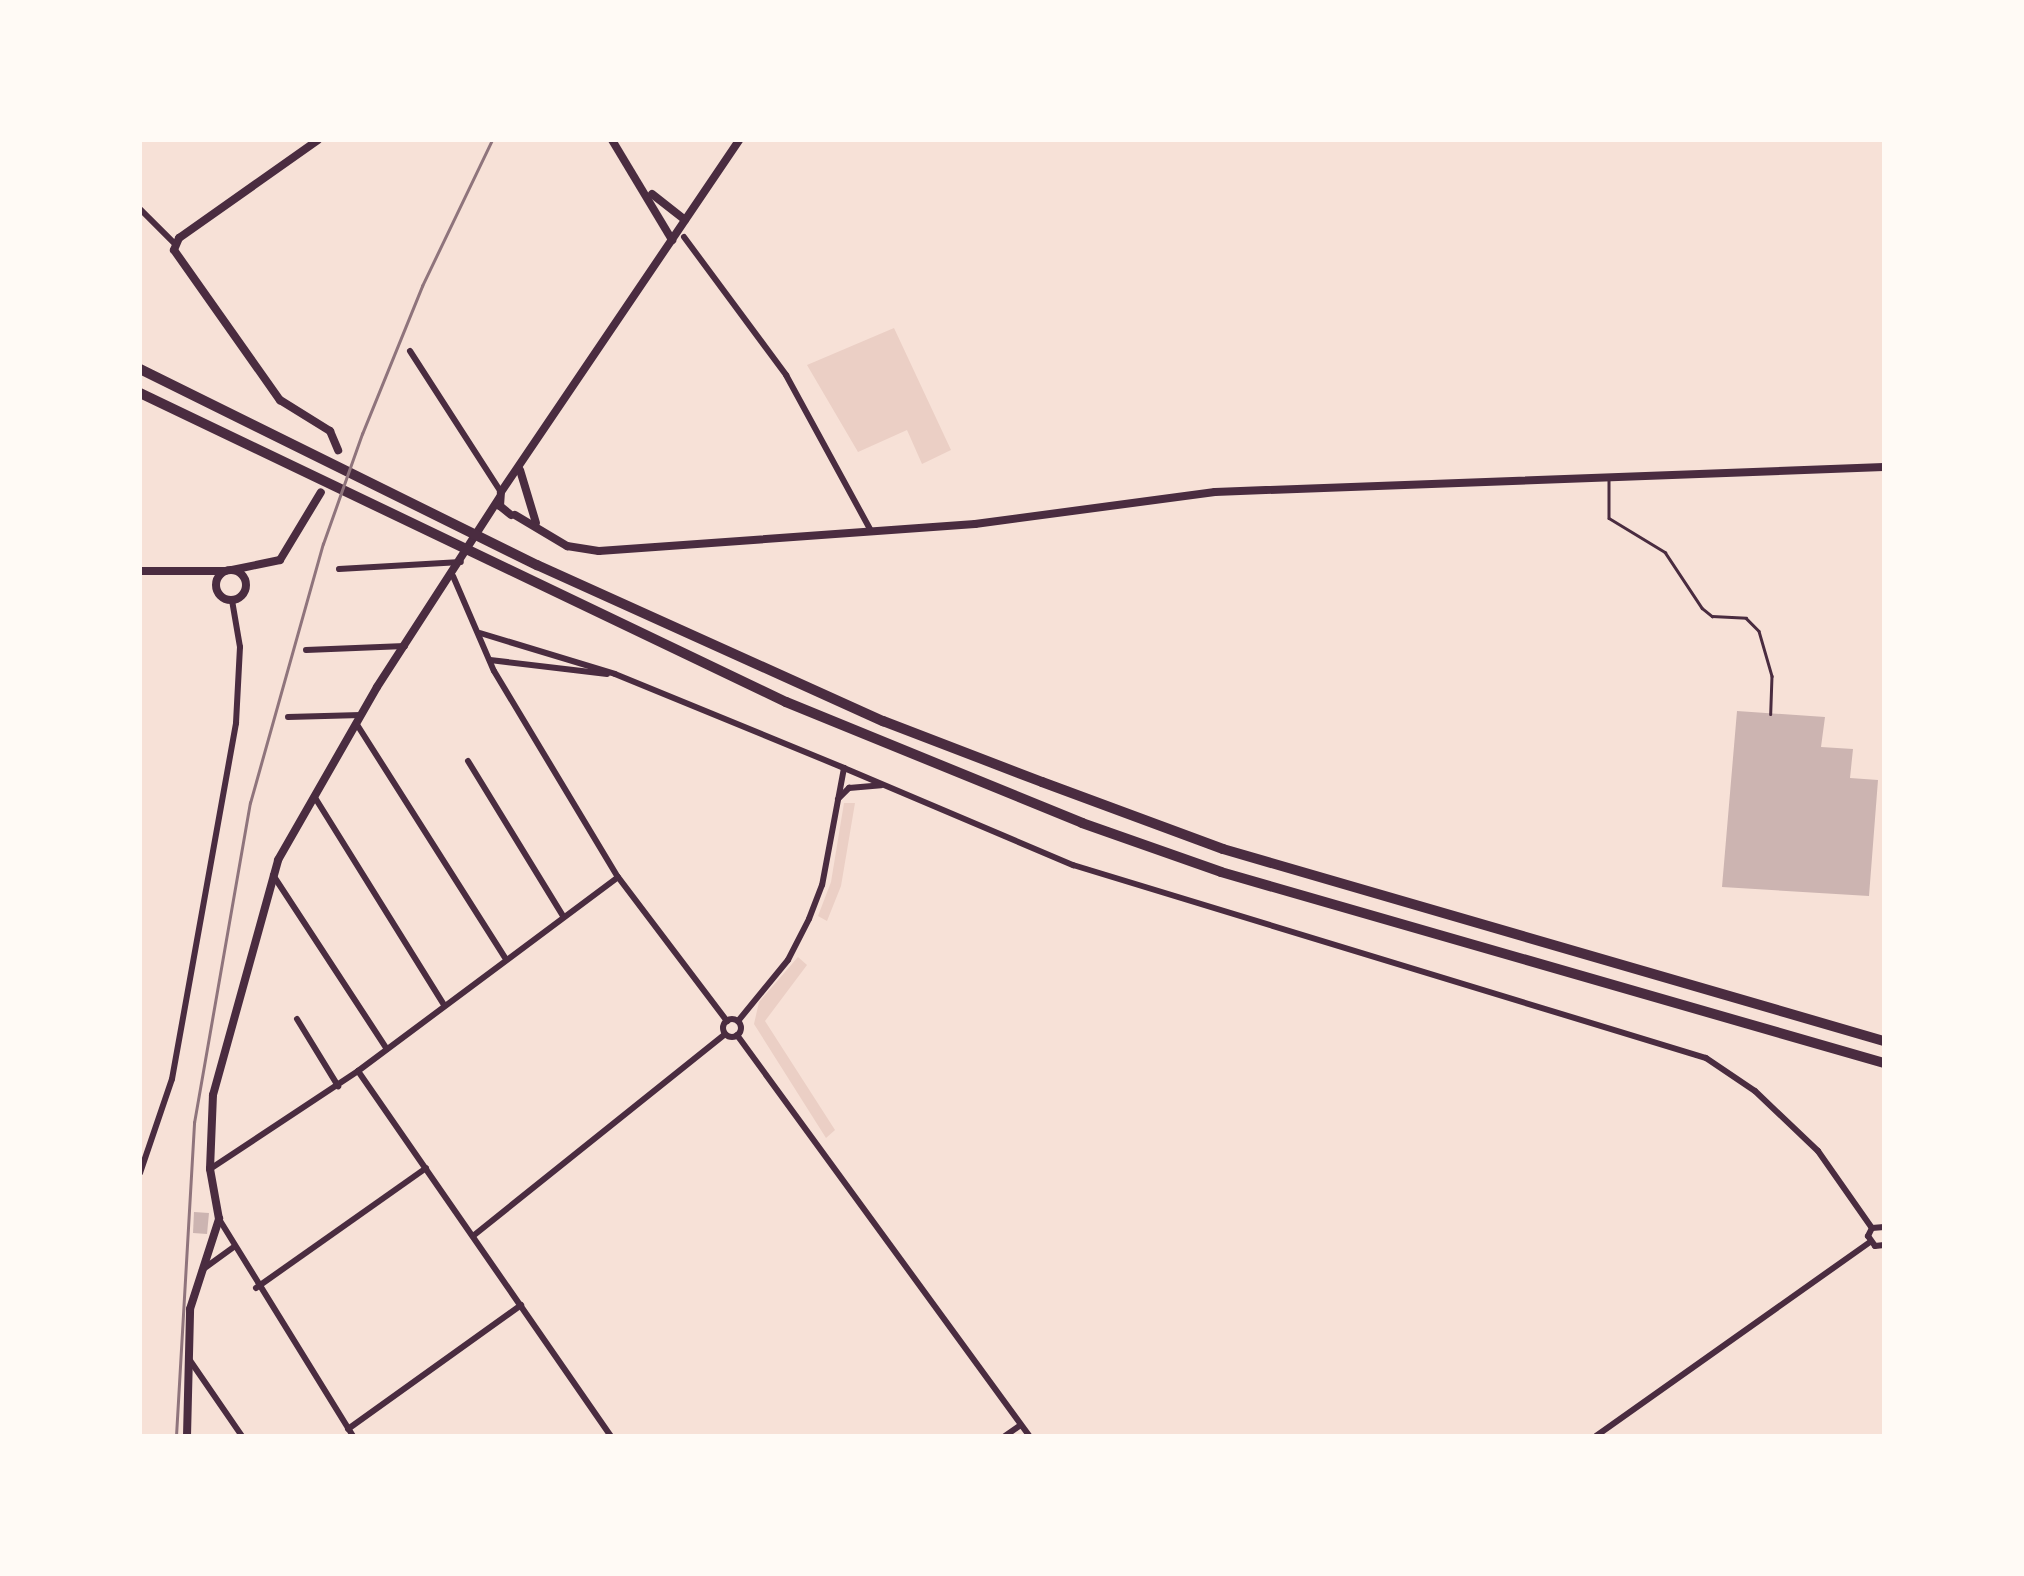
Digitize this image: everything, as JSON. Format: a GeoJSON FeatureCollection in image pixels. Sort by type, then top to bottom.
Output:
{"type":"FeatureCollection","features":[{"type":"Feature","properties":{"kind":"highway"},"geometry":{"type":"LineString","coordinates":[[140,369],[537,565],[884,721],[1223,849],[1884,1041]]}},
{"type":"Feature","properties":{"kind":"highway"},"geometry":{"type":"LineString","coordinates":[[140,393],[527,582],[873,740],[1082,823],[1221,872],[1884,1063]]}},
{"type":"Feature","properties":{"kind":"street"},"geometry":{"type":"LineString","coordinates":[[175,244],[318,140]]}},
{"type":"Feature","properties":{"kind":"street"},"geometry":{"type":"LineString","coordinates":[[612,140],[646,187],[672,240]]}},
{"type":"Feature","properties":{"kind":"street"},"geometry":{"type":"LineString","coordinates":[[521,1305],[350,1433],[256,1288],[219,1219],[210,1170],[213,1095],[274,875],[314,796],[358,719],[462,562],[502,493],[739,140]]}},
{"type":"Feature","properties":{"kind":"street"},"geometry":{"type":"LineString","coordinates":[[646,187],[686,220]]}},
{"type":"Feature","properties":{"kind":"street"},"geometry":{"type":"LineString","coordinates":[[140,209],[175,244],[184,271],[280,400],[330,431],[338,450]]}},
{"type":"Feature","properties":{"kind":"street"},"geometry":{"type":"LineString","coordinates":[[684,237],[786,375],[872,531]]}},
{"type":"Feature","properties":{"kind":"street"},"geometry":{"type":"LineString","coordinates":[[410,352],[513,514],[567,546],[599,551],[872,531],[1215,492],[1884,466]]}},
{"type":"Feature","properties":{"kind":"street"},"geometry":{"type":"LineString","coordinates":[[520,469],[526,497],[539,526]]}},
{"type":"Feature","properties":{"kind":"street"},"geometry":{"type":"LineString","coordinates":[[140,572],[202,572],[262,566],[285,555],[321,492]]}},
{"type":"Feature","properties":{"kind":"street"},"geometry":{"type":"LineString","coordinates":[[502,493],[526,497]]}},
{"type":"Feature","properties":{"kind":"street"},"geometry":{"type":"LineString","coordinates":[[488,520],[513,514],[526,497]]}},
{"type":"Feature","properties":{"kind":"street"},"geometry":{"type":"LineString","coordinates":[[339,569],[462,562]]}},
{"type":"Feature","properties":{"kind":"street"},"geometry":{"type":"LineString","coordinates":[[232,600],[262,566]]}},
{"type":"Feature","properties":{"kind":"street"},"geometry":{"type":"LineString","coordinates":[[230,570],[246,588]]}},
{"type":"Feature","properties":{"kind":"street"},"geometry":{"type":"LineString","coordinates":[[216,590],[230,570]]}},
{"type":"Feature","properties":{"kind":"street"},"geometry":{"type":"LineString","coordinates":[[140,1173],[174,1066],[236,723],[240,647],[232,600],[216,590],[202,572]]}},
{"type":"Feature","properties":{"kind":"street"},"geometry":{"type":"LineString","coordinates":[[453,576],[490,660],[618,876],[727,1020],[726,1034]]}},
{"type":"Feature","properties":{"kind":"street"},"geometry":{"type":"LineString","coordinates":[[480,633],[615,674],[1073,865],[1706,1058],[1755,1091],[1818,1151],[1872,1228],[1870,1242],[1596,1436]]}},
{"type":"Feature","properties":{"kind":"street"},"geometry":{"type":"LineString","coordinates":[[306,650],[405,646]]}},
{"type":"Feature","properties":{"kind":"street"},"geometry":{"type":"LineString","coordinates":[[490,660],[615,674]]}},
{"type":"Feature","properties":{"kind":"street"},"geometry":{"type":"LineString","coordinates":[[288,717],[358,719]]}},
{"type":"Feature","properties":{"kind":"street"},"geometry":{"type":"LineString","coordinates":[[358,719],[504,958]]}},
{"type":"Feature","properties":{"kind":"street"},"geometry":{"type":"LineString","coordinates":[[468,761],[563,916]]}},
{"type":"Feature","properties":{"kind":"street"},"geometry":{"type":"LineString","coordinates":[[844,768],[822,885],[803,932],[738,1021],[737,1035],[1029,1436]]}},
{"type":"Feature","properties":{"kind":"street"},"geometry":{"type":"LineString","coordinates":[[838,800],[849,788],[884,785]]}},
{"type":"Feature","properties":{"kind":"street"},"geometry":{"type":"LineString","coordinates":[[314,796],[444,1004]]}},
{"type":"Feature","properties":{"kind":"street"},"geometry":{"type":"LineString","coordinates":[[274,875],[387,1049]]}},
{"type":"Feature","properties":{"kind":"street"},"geometry":{"type":"LineString","coordinates":[[210,1170],[358,1072],[504,958],[618,876]]}},
{"type":"Feature","properties":{"kind":"street"},"geometry":{"type":"LineString","coordinates":[[297,1019],[338,1086]]}},
{"type":"Feature","properties":{"kind":"street"},"geometry":{"type":"LineString","coordinates":[[727,1020],[738,1021]]}},
{"type":"Feature","properties":{"kind":"street"},"geometry":{"type":"LineString","coordinates":[[474,1236],[726,1034],[737,1035]]}},
{"type":"Feature","properties":{"kind":"street"},"geometry":{"type":"LineString","coordinates":[[358,1072],[611,1436]]}},
{"type":"Feature","properties":{"kind":"street"},"geometry":{"type":"LineString","coordinates":[[256,1288],[426,1168]]}},
{"type":"Feature","properties":{"kind":"street"},"geometry":{"type":"LineString","coordinates":[[187,1436],[190,1309],[219,1219]]}},
{"type":"Feature","properties":{"kind":"street"},"geometry":{"type":"LineString","coordinates":[[1872,1228],[1884,1227]]}},
{"type":"Feature","properties":{"kind":"street"},"geometry":{"type":"LineString","coordinates":[[1870,1242],[1884,1246]]}},
{"type":"Feature","properties":{"kind":"street"},"geometry":{"type":"LineString","coordinates":[[201,1271],[234,1247]]}},
{"type":"Feature","properties":{"kind":"street"},"geometry":{"type":"LineString","coordinates":[[188,1358],[242,1436]]}},
{"type":"Feature","properties":{"kind":"street"},"geometry":{"type":"LineString","coordinates":[[1005,1436],[1021,1425]]}},
{"type":"Feature","properties":{"kind":"lane"},"geometry":{"type":"LineString","coordinates":[[1609,477],[1609,518],[1665,552],[1702,608],[1712,616],[1746,618],[1759,630],[1772,676],[1772,714]]}},
{"type":"Feature","properties":{"kind":"shaded area"},"geometry":{"type":"Polygon","coordinates":[[[894,328],[951,450],[922,464],[907,430],[858,452],[807,365],[894,328]]]}},
{"type":"Feature","properties":{"kind":"shaded area"},"geometry":{"type":"Polygon","coordinates":[[[844,803],[855,803],[841,886],[827,921],[818,916],[831,882],[844,803]]]}},
{"type":"Feature","properties":{"kind":"shaded area"},"geometry":{"type":"Polygon","coordinates":[[[798,957],[807,965],[765,1021],[835,1130],[826,1138],[754,1024],[759,1002],[798,957]]]}},
{"type":"Feature","properties":{"kind":"building"},"geometry":{"type":"Polygon","coordinates":[[[1737,711],[1825,717],[1821,747],[1853,749],[1850,778],[1878,780],[1869,896],[1722,887],[1737,711]]]}},
{"type":"Feature","properties":{"kind":"building"},"geometry":{"type":"Polygon","coordinates":[[[194,1212],[209,1213],[207,1234],[193,1233],[194,1212]]]}},
{"type":"Feature","properties":{"kind":"railway"},"geometry":{"type":"LineString","coordinates":[[176,1436],[194,1123],[250,803],[323,544],[362,434],[422,286],[492,140]]}}]}
